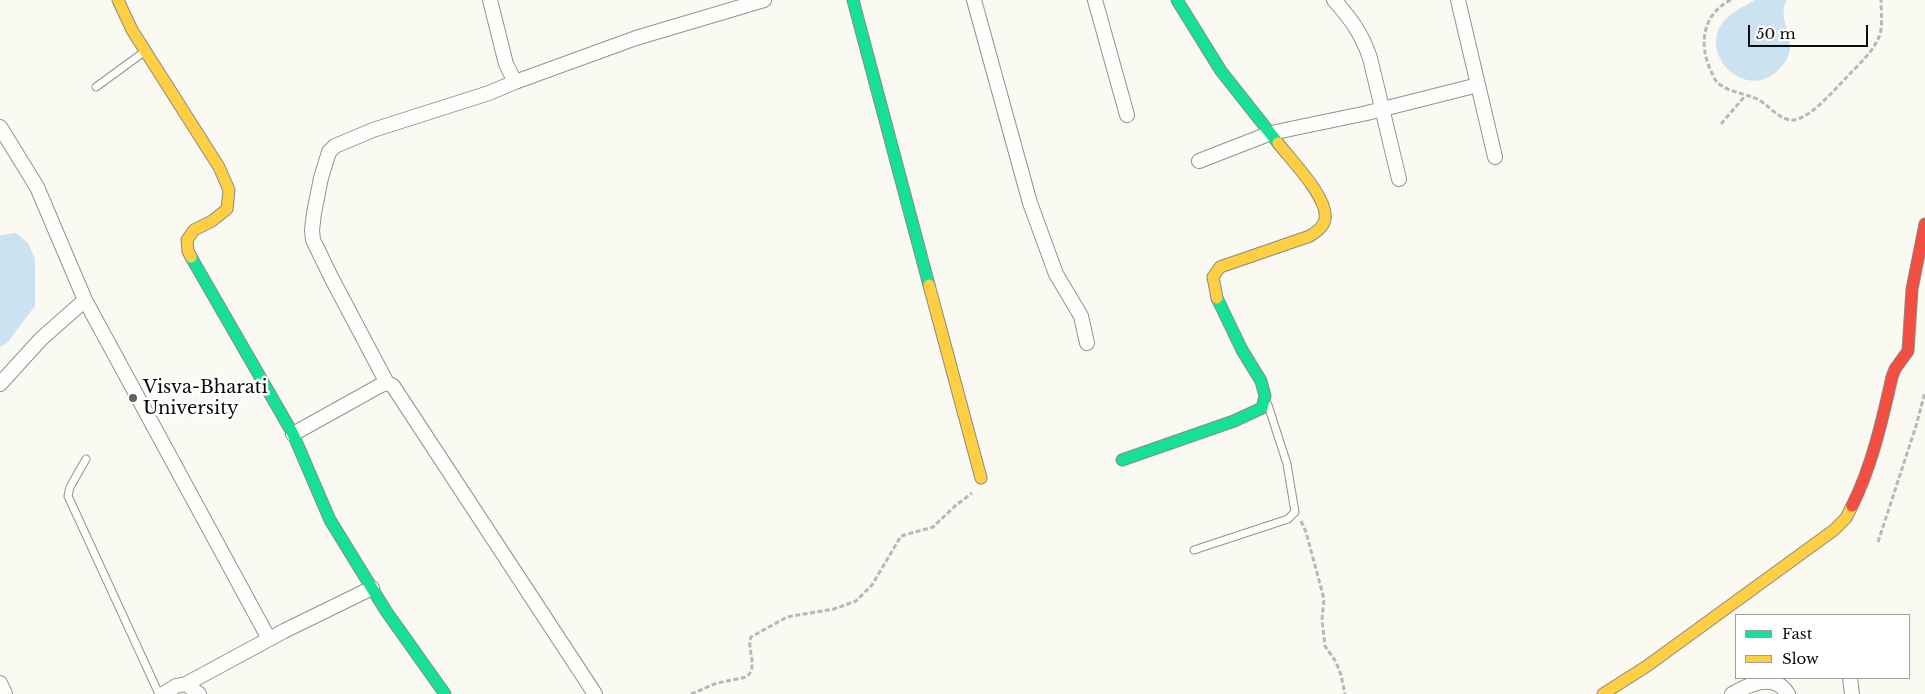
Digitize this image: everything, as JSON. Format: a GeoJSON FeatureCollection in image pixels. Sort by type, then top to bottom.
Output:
{"type":"FeatureCollection","features":[{"type":"Feature","properties":{"kind":"street"},"geometry":{"type":"LineString","coordinates":[[118,0],[123,13],[146,51],[220,167],[229,190],[227,209],[212,221],[194,230],[187,240],[188,251],[294,434],[330,520],[372,588],[445,694]]}},
{"type":"Feature","properties":{"kind":"street"},"geometry":{"type":"LineString","coordinates":[[490,0],[506,64],[515,82]]}},
{"type":"Feature","properties":{"kind":"street"},"geometry":{"type":"LineString","coordinates":[[595,694],[398,391],[388,383],[332,279],[314,240],[312,230],[321,178],[329,152],[335,146],[373,130],[489,93],[636,38],[764,0]]}},
{"type":"Feature","properties":{"kind":"street"},"geometry":{"type":"LineString","coordinates":[[853,0],[981,478]]}},
{"type":"Feature","properties":{"kind":"street"},"geometry":{"type":"LineString","coordinates":[[974,0],[1030,204],[1056,274],[1081,316],[1087,343]]}},
{"type":"Feature","properties":{"kind":"street"},"geometry":{"type":"LineString","coordinates":[[1095,0],[1127,115]]}},
{"type":"Feature","properties":{"kind":"street"},"geometry":{"type":"LineString","coordinates":[[1122,460],[1253,414],[1262,408],[1265,396],[1261,381],[1242,350],[1215,293],[1213,277],[1220,267],[1310,236],[1322,228],[1326,220],[1325,210],[1316,191],[1221,71],[1177,0]]}},
{"type":"Feature","properties":{"kind":"street"},"geometry":{"type":"LineString","coordinates":[[1334,0],[1364,39],[1383,108],[1399,179]]}},
{"type":"Feature","properties":{"kind":"street"},"geometry":{"type":"LineString","coordinates":[[1458,0],[1495,157]]}},
{"type":"Feature","properties":{"kind":"street"},"geometry":{"type":"LineString","coordinates":[[1199,161],[1271,133],[1478,85]]}},
{"type":"Feature","properties":{"kind":"street"},"geometry":{"type":"LineString","coordinates":[[0,127],[37,187],[85,300],[269,640]]}},
{"type":"Feature","properties":{"kind":"street"},"geometry":{"type":"LineString","coordinates":[[1603,694],[1647,666],[1792,561],[1834,530],[1846,518],[1863,484],[1879,432],[1892,377],[1895,369],[1908,351],[1912,288],[1925,224]]}},
{"type":"Feature","properties":{"kind":"street"},"geometry":{"type":"LineString","coordinates":[[0,384],[41,339],[85,300]]}},
{"type":"Feature","properties":{"kind":"street"},"geometry":{"type":"LineString","coordinates":[[294,434],[372,389],[388,383]]}},
{"type":"Feature","properties":{"kind":"street"},"geometry":{"type":"LineString","coordinates":[[163,694],[372,588]]}},
{"type":"Feature","properties":{"kind":"street"},"geometry":{"type":"LineString","coordinates":[[1850,679],[1852,694]]}},
{"type":"Feature","properties":{"kind":"street"},"geometry":{"type":"LineString","coordinates":[[1732,694],[1763,681],[1776,682],[1783,686],[1788,694]]}},
{"type":"Feature","properties":{"kind":"street"},"geometry":{"type":"LineString","coordinates":[[0,683],[5,694]]}},
{"type":"Feature","properties":{"kind":"street"},"geometry":{"type":"LineString","coordinates":[[186,684],[199,694]]}},
{"type":"Feature","properties":{"kind":"lane"},"geometry":{"type":"LineString","coordinates":[[96,87],[146,51]]}},
{"type":"Feature","properties":{"kind":"lane"},"geometry":{"type":"LineString","coordinates":[[1194,550],[1288,519],[1295,512],[1287,464],[1265,396]]}},
{"type":"Feature","properties":{"kind":"lane"},"geometry":{"type":"LineString","coordinates":[[86,459],[70,487],[68,496],[135,638],[159,694]]}},
{"type":"Feature","properties":{"kind":"path"},"geometry":{"type":"LineString","coordinates":[[1732,0],[1721,5],[1707,25],[1703,43],[1706,60],[1716,83],[1734,92],[1757,99],[1785,118],[1793,120],[1802,117],[1825,100],[1865,58],[1878,41],[1881,29],[1881,0]]}},
{"type":"Feature","properties":{"kind":"path"},"geometry":{"type":"LineString","coordinates":[[1721,124],[1745,96]]}},
{"type":"Feature","properties":{"kind":"path"},"geometry":{"type":"LineString","coordinates":[[1878,542],[1916,426],[1925,392]]}},
{"type":"Feature","properties":{"kind":"path"},"geometry":{"type":"LineString","coordinates":[[691,694],[717,683],[747,677],[752,668],[753,660],[750,647],[751,637],[768,629],[782,618],[834,610],[856,601],[872,585],[900,536],[933,527],[975,490],[981,478]]}},
{"type":"Feature","properties":{"kind":"path"},"geometry":{"type":"LineString","coordinates":[[1295,512],[1306,532],[1324,599],[1322,620],[1325,646],[1342,674],[1345,694]]}},
{"type":"Feature","properties":{"kind":"water"},"geometry":{"type":"Polygon","coordinates":[[[1755,0],[1787,0],[1784,15],[1790,46],[1785,62],[1772,75],[1759,80],[1745,79],[1733,74],[1723,64],[1717,52],[1716,38],[1721,25],[1728,17],[1755,0]]]}},
{"type":"Feature","properties":{"kind":"water"},"geometry":{"type":"Polygon","coordinates":[[[16,233],[28,243],[35,259],[35,306],[7,343],[0,347],[0,235],[16,233]]]}},
{"type":"Feature","properties":{"kind":"traffic: fast"},"geometry":{"type":"LineString","coordinates":[[853,0],[929,285]]}},
{"type":"Feature","properties":{"kind":"traffic: fast"},"geometry":{"type":"LineString","coordinates":[[1177,0],[1221,71],[1278,143]]}},
{"type":"Feature","properties":{"kind":"traffic: fast"},"geometry":{"type":"LineString","coordinates":[[191,257],[293,434],[330,520],[386,611],[445,694]]}},
{"type":"Feature","properties":{"kind":"traffic: fast"},"geometry":{"type":"LineString","coordinates":[[1122,460],[1234,421],[1262,408],[1265,396],[1261,381],[1242,350],[1217,298]]}},
{"type":"Feature","properties":{"kind":"traffic: slow"},"geometry":{"type":"LineString","coordinates":[[118,0],[132,30],[219,167],[229,190],[227,209],[212,221],[194,230],[187,240],[188,251],[191,257]]}},
{"type":"Feature","properties":{"kind":"traffic: slow"},"geometry":{"type":"LineString","coordinates":[[1217,298],[1213,277],[1220,267],[1310,236],[1324,222],[1325,210],[1315,190],[1278,143]]}},
{"type":"Feature","properties":{"kind":"traffic: slow"},"geometry":{"type":"LineString","coordinates":[[929,285],[981,478]]}},
{"type":"Feature","properties":{"kind":"traffic: slow"},"geometry":{"type":"LineString","coordinates":[[1603,694],[1647,666],[1834,530],[1846,518],[1852,506]]}},
{"type":"Feature","properties":{"kind":"traffic: jam"},"geometry":{"type":"LineString","coordinates":[[1852,506],[1871,459],[1892,377],[1895,369],[1908,351],[1912,289],[1925,224]]}},
{"type":"Feature","properties":{"kind":"place","name":"Visva-Bharati University"},"geometry":{"type":"Point","coordinates":[133,398]}}]}
